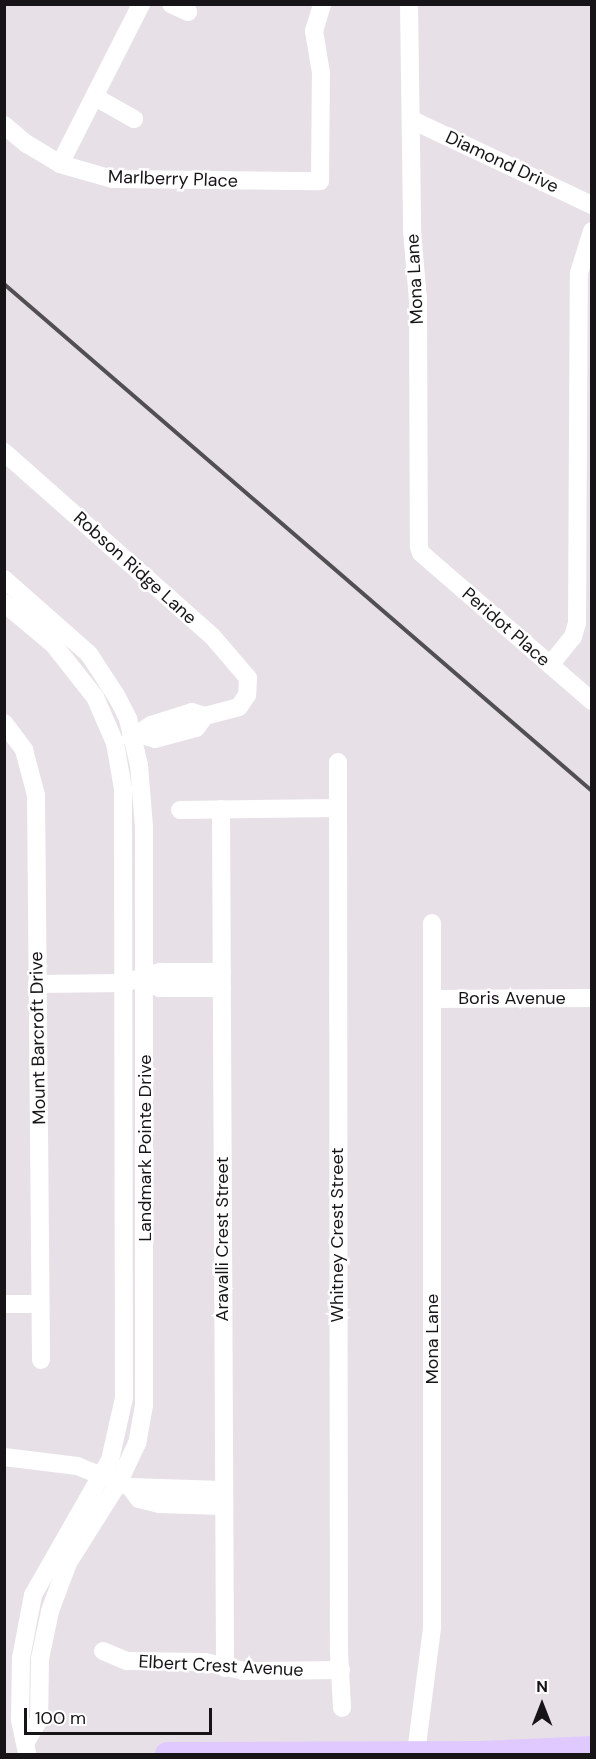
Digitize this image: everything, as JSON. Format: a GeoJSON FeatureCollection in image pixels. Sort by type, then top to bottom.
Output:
{"type":"FeatureCollection","features":[{"type":"Feature","properties":{"kind":"main road"},"geometry":{"type":"LineString","coordinates":[[166,1755],[481,1754],[591,1748]]}},
{"type":"Feature","properties":{"kind":"street"},"geometry":{"type":"LineString","coordinates":[[60,164],[141,4]]}},
{"type":"Feature","properties":{"kind":"street"},"geometry":{"type":"LineString","coordinates":[[171,4],[188,12]]}},
{"type":"Feature","properties":{"kind":"street","name":"Marlberry Place"},"geometry":{"type":"LineString","coordinates":[[4,125],[27,144],[60,164],[94,176],[128,181],[320,181],[321,73],[314,31],[322,4]]}},
{"type":"Feature","properties":{"kind":"street","name":"Mona Lane"},"geometry":{"type":"LineString","coordinates":[[409,4],[421,554]]}},
{"type":"Feature","properties":{"kind":"street"},"geometry":{"type":"LineString","coordinates":[[94,98],[134,119]]}},
{"type":"Feature","properties":{"kind":"street","name":"Diamond Drive"},"geometry":{"type":"LineString","coordinates":[[412,120],[591,205]]}},
{"type":"Feature","properties":{"kind":"street"},"geometry":{"type":"LineString","coordinates":[[550,665],[573,637],[577,623],[579,273],[591,231]]}},
{"type":"Feature","properties":{"kind":"street","name":"Robson Ridge Lane"},"geometry":{"type":"LineString","coordinates":[[4,452],[212,636],[248,678],[247,695],[239,707],[205,716],[186,714],[151,725],[138,736]]}},
{"type":"Feature","properties":{"kind":"street","name":"Peridot Place"},"geometry":{"type":"LineString","coordinates":[[421,554],[591,701]]}},
{"type":"Feature","properties":{"kind":"street","name":"Landmark Pointe Drive"},"geometry":{"type":"LineString","coordinates":[[4,579],[89,654],[117,697],[138,736],[143,787],[146,1378],[137,1443],[68,1563],[50,1611],[40,1659],[39,1720],[27,1748]]}},
{"type":"Feature","properties":{"kind":"street","name":"Landmark Pointe Drive"},"geometry":{"type":"LineString","coordinates":[[4,603],[53,644],[84,680],[105,716],[115,743],[123,789],[124,1398],[117,1440],[117,1481]]}},
{"type":"Feature","properties":{"kind":"street","name":"Mount Barcroft Drive"},"geometry":{"type":"LineString","coordinates":[[4,723],[24,750],[36,795],[41,1360]]}},
{"type":"Feature","properties":{"kind":"street"},"geometry":{"type":"LineString","coordinates":[[115,743],[138,736]]}},
{"type":"Feature","properties":{"kind":"street","name":"Whitney Crest Street"},"geometry":{"type":"LineString","coordinates":[[338,762],[342,1708]]}},
{"type":"Feature","properties":{"kind":"street"},"geometry":{"type":"LineString","coordinates":[[180,810],[337,808]]}},
{"type":"Feature","properties":{"kind":"street","name":"Aravalli Crest Street"},"geometry":{"type":"LineString","coordinates":[[221,809],[222,1498],[225,1668]]}},
{"type":"Feature","properties":{"kind":"street","name":"Mona Lane"},"geometry":{"type":"LineString","coordinates":[[416,1754],[432,1628],[432,923]]}},
{"type":"Feature","properties":{"kind":"street"},"geometry":{"type":"LineString","coordinates":[[37,984],[124,983],[144,980],[160,972],[222,980]]}},
{"type":"Feature","properties":{"kind":"street","name":"Boris Avenue"},"geometry":{"type":"LineString","coordinates":[[433,999],[591,998]]}},
{"type":"Feature","properties":{"kind":"street"},"geometry":{"type":"LineString","coordinates":[[4,1304],[40,1304]]}},
{"type":"Feature","properties":{"kind":"street"},"geometry":{"type":"LineString","coordinates":[[4,1456],[77,1466],[117,1481],[139,1499],[159,1504],[222,1498]]}},
{"type":"Feature","properties":{"kind":"street","name":"Elbert Crest Avenue"},"geometry":{"type":"LineString","coordinates":[[103,1651],[128,1661],[205,1662],[225,1668],[341,1670]]}},
{"type":"Feature","properties":{"kind":"railway"},"geometry":{"type":"LineString","coordinates":[[4,284],[592,791]]}}]}
